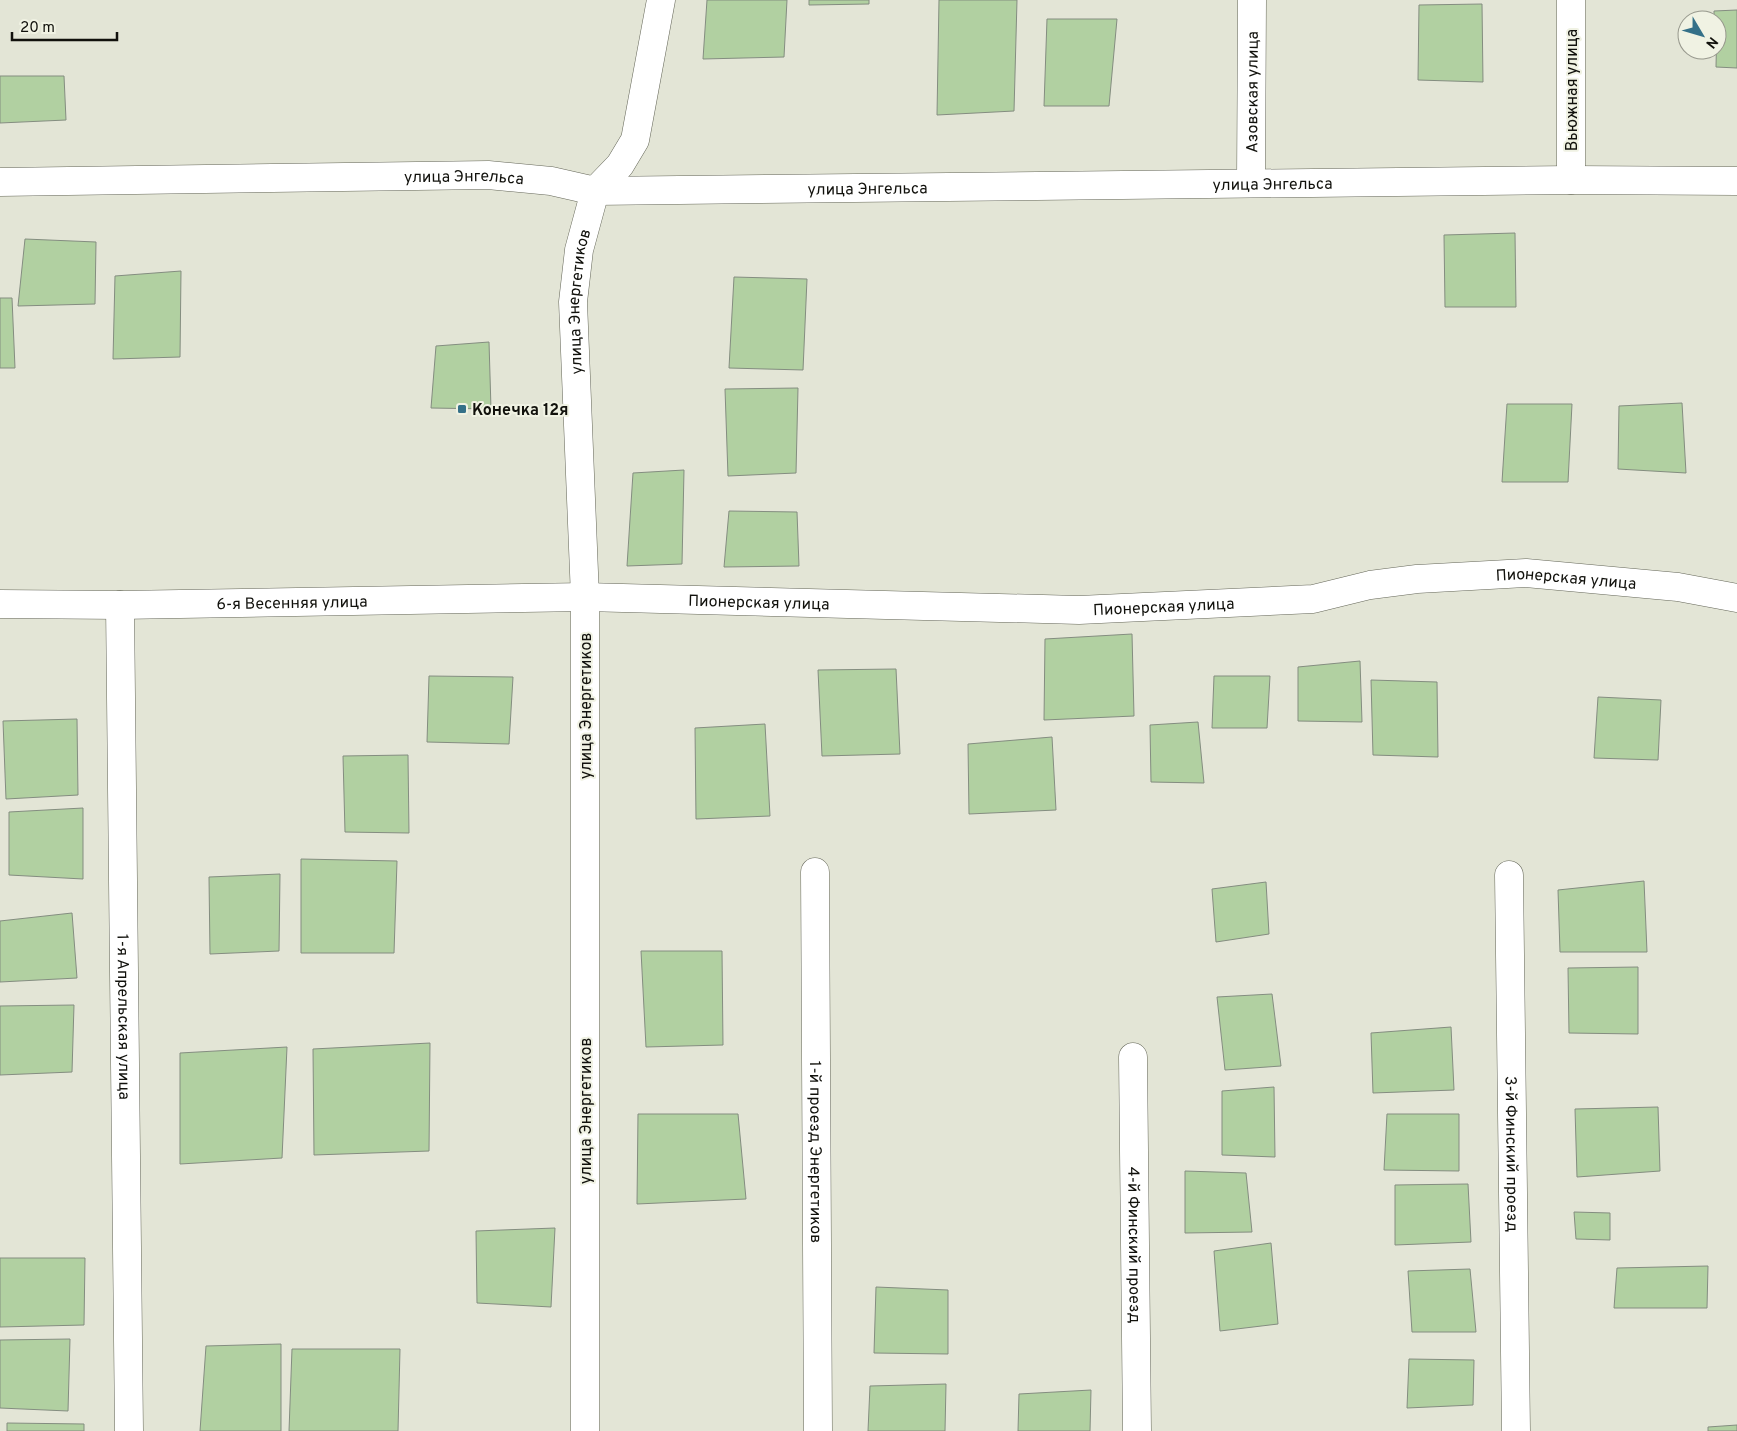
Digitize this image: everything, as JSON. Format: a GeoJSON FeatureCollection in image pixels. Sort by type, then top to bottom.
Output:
{"type":"FeatureCollection","features":[{"type":"Feature","properties":{"kind":"street"},"geometry":{"type":"LineString","coordinates":[[595,190],[620,165],[635,140],[661,0]]}},
{"type":"Feature","properties":{"kind":"street","name":"Азовская улица"},"geometry":{"type":"LineString","coordinates":[[1251,183],[1252,0]]}},
{"type":"Feature","properties":{"kind":"street","name":"Вьюжная улица"},"geometry":{"type":"LineString","coordinates":[[1571,0],[1571,180]]}},
{"type":"Feature","properties":{"kind":"street","name":"улица Энгельса"},"geometry":{"type":"LineString","coordinates":[[0,182],[488,174],[551,181],[595,190],[1571,180],[1737,181]]}},
{"type":"Feature","properties":{"kind":"street","name":"улица Энергетиков"},"geometry":{"type":"LineString","coordinates":[[585,1431],[585,597],[573,302],[579,250],[595,190]]}},
{"type":"Feature","properties":{"kind":"street","name":"Пионерская улица"},"geometry":{"type":"LineString","coordinates":[[585,597],[1079,610],[1313,599],[1370,585],[1408,580],[1526,573],[1678,587],[1737,598]]}},
{"type":"Feature","properties":{"kind":"street","name":"6-я Весенняя улица"},"geometry":{"type":"LineString","coordinates":[[0,604],[120,605],[585,597]]}},
{"type":"Feature","properties":{"kind":"street","name":"1-я Апрельская улица"},"geometry":{"type":"LineString","coordinates":[[120,605],[129,1431]]}},
{"type":"Feature","properties":{"kind":"street","name":"1-й проезд Энергетиков"},"geometry":{"type":"LineString","coordinates":[[815,872],[818,1431]]}},
{"type":"Feature","properties":{"kind":"street","name":"3-й Финский проезд"},"geometry":{"type":"LineString","coordinates":[[1509,875],[1516,1431]]}},
{"type":"Feature","properties":{"kind":"street","name":"4-й Финский проезд"},"geometry":{"type":"LineString","coordinates":[[1134,1057],[1137,1431]]}},
{"type":"Feature","properties":{"kind":"building"},"geometry":{"type":"Polygon","coordinates":[[[707,0],[787,0],[784,57],[703,59],[707,0]]]}},
{"type":"Feature","properties":{"kind":"building"},"geometry":{"type":"Polygon","coordinates":[[[809,0],[869,0],[869,4],[809,5],[809,0]]]}},
{"type":"Feature","properties":{"kind":"building"},"geometry":{"type":"Polygon","coordinates":[[[939,0],[1017,0],[1014,111],[937,115],[939,0]]]}},
{"type":"Feature","properties":{"kind":"building"},"geometry":{"type":"Polygon","coordinates":[[[1482,4],[1483,82],[1418,80],[1419,5],[1482,4]]]}},
{"type":"Feature","properties":{"kind":"building"},"geometry":{"type":"Polygon","coordinates":[[[1727,10],[1737,10],[1737,68],[1716,67],[1716,60],[1727,60],[1727,10]]]}},
{"type":"Feature","properties":{"kind":"building"},"geometry":{"type":"Polygon","coordinates":[[[1047,19],[1117,19],[1109,106],[1044,106],[1047,19]]]}},
{"type":"Feature","properties":{"kind":"building"},"geometry":{"type":"Polygon","coordinates":[[[0,76],[64,76],[66,120],[0,123],[0,76]]]}},
{"type":"Feature","properties":{"kind":"building"},"geometry":{"type":"Polygon","coordinates":[[[1515,233],[1516,307],[1445,307],[1444,235],[1515,233]]]}},
{"type":"Feature","properties":{"kind":"building"},"geometry":{"type":"Polygon","coordinates":[[[25,239],[96,242],[95,304],[18,306],[25,239]]]}},
{"type":"Feature","properties":{"kind":"building"},"geometry":{"type":"Polygon","coordinates":[[[181,271],[180,357],[113,359],[115,276],[181,271]]]}},
{"type":"Feature","properties":{"kind":"building"},"geometry":{"type":"Polygon","coordinates":[[[734,277],[807,279],[803,370],[729,368],[734,277]]]}},
{"type":"Feature","properties":{"kind":"building"},"geometry":{"type":"Polygon","coordinates":[[[0,298],[12,298],[15,368],[0,368],[0,298]]]}},
{"type":"Feature","properties":{"kind":"building"},"geometry":{"type":"Polygon","coordinates":[[[489,342],[491,409],[431,408],[436,346],[489,342]]]}},
{"type":"Feature","properties":{"kind":"building"},"geometry":{"type":"Polygon","coordinates":[[[798,388],[796,473],[728,476],[725,389],[798,388]]]}},
{"type":"Feature","properties":{"kind":"building"},"geometry":{"type":"Polygon","coordinates":[[[1682,403],[1686,473],[1618,469],[1619,406],[1682,403]]]}},
{"type":"Feature","properties":{"kind":"building"},"geometry":{"type":"Polygon","coordinates":[[[1507,404],[1572,404],[1568,482],[1502,482],[1507,404]]]}},
{"type":"Feature","properties":{"kind":"building"},"geometry":{"type":"Polygon","coordinates":[[[684,470],[682,564],[627,566],[633,473],[684,470]]]}},
{"type":"Feature","properties":{"kind":"building"},"geometry":{"type":"Polygon","coordinates":[[[729,511],[797,512],[799,566],[724,567],[729,511]]]}},
{"type":"Feature","properties":{"kind":"building"},"geometry":{"type":"Polygon","coordinates":[[[1132,634],[1134,716],[1044,720],[1045,639],[1132,634]]]}},
{"type":"Feature","properties":{"kind":"building"},"geometry":{"type":"Polygon","coordinates":[[[1360,661],[1362,722],[1298,721],[1298,667],[1360,661]]]}},
{"type":"Feature","properties":{"kind":"building"},"geometry":{"type":"Polygon","coordinates":[[[896,669],[900,754],[822,756],[818,670],[896,669]]]}},
{"type":"Feature","properties":{"kind":"building"},"geometry":{"type":"Polygon","coordinates":[[[429,676],[513,677],[509,744],[427,742],[429,676]]]}},
{"type":"Feature","properties":{"kind":"building"},"geometry":{"type":"Polygon","coordinates":[[[1214,676],[1270,676],[1267,728],[1212,728],[1214,676]]]}},
{"type":"Feature","properties":{"kind":"building"},"geometry":{"type":"Polygon","coordinates":[[[1371,680],[1437,682],[1438,757],[1373,755],[1371,680]]]}},
{"type":"Feature","properties":{"kind":"building"},"geometry":{"type":"Polygon","coordinates":[[[1598,697],[1661,700],[1658,760],[1594,758],[1598,697]]]}},
{"type":"Feature","properties":{"kind":"building"},"geometry":{"type":"Polygon","coordinates":[[[77,719],[78,795],[6,799],[3,721],[77,719]]]}},
{"type":"Feature","properties":{"kind":"building"},"geometry":{"type":"Polygon","coordinates":[[[1198,722],[1204,783],[1151,782],[1150,725],[1198,722]]]}},
{"type":"Feature","properties":{"kind":"building"},"geometry":{"type":"Polygon","coordinates":[[[765,724],[770,816],[696,819],[695,728],[765,724]]]}},
{"type":"Feature","properties":{"kind":"building"},"geometry":{"type":"Polygon","coordinates":[[[1052,737],[1056,810],[969,814],[968,744],[1052,737]]]}},
{"type":"Feature","properties":{"kind":"building"},"geometry":{"type":"Polygon","coordinates":[[[408,755],[409,833],[345,832],[343,756],[408,755]]]}},
{"type":"Feature","properties":{"kind":"building"},"geometry":{"type":"Polygon","coordinates":[[[83,808],[83,879],[9,875],[9,812],[83,808]]]}},
{"type":"Feature","properties":{"kind":"building"},"geometry":{"type":"Polygon","coordinates":[[[301,859],[397,861],[394,953],[301,953],[301,859]]]}},
{"type":"Feature","properties":{"kind":"building"},"geometry":{"type":"Polygon","coordinates":[[[280,874],[279,951],[210,954],[209,877],[280,874]]]}},
{"type":"Feature","properties":{"kind":"building"},"geometry":{"type":"Polygon","coordinates":[[[1644,881],[1647,952],[1560,952],[1558,890],[1644,881]]]}},
{"type":"Feature","properties":{"kind":"building"},"geometry":{"type":"Polygon","coordinates":[[[1266,882],[1269,934],[1216,942],[1212,889],[1266,882]]]}},
{"type":"Feature","properties":{"kind":"building"},"geometry":{"type":"Polygon","coordinates":[[[72,913],[77,978],[0,982],[0,921],[72,913]]]}},
{"type":"Feature","properties":{"kind":"building"},"geometry":{"type":"Polygon","coordinates":[[[641,951],[722,951],[723,1045],[646,1047],[641,951]]]}},
{"type":"Feature","properties":{"kind":"building"},"geometry":{"type":"Polygon","coordinates":[[[1638,967],[1638,1034],[1569,1033],[1568,968],[1638,967]]]}},
{"type":"Feature","properties":{"kind":"building"},"geometry":{"type":"Polygon","coordinates":[[[1272,994],[1281,1066],[1225,1070],[1217,997],[1272,994]]]}},
{"type":"Feature","properties":{"kind":"building"},"geometry":{"type":"Polygon","coordinates":[[[74,1005],[72,1072],[0,1075],[0,1006],[74,1005]]]}},
{"type":"Feature","properties":{"kind":"building"},"geometry":{"type":"Polygon","coordinates":[[[1451,1027],[1454,1090],[1373,1093],[1371,1033],[1451,1027]]]}},
{"type":"Feature","properties":{"kind":"building"},"geometry":{"type":"Polygon","coordinates":[[[430,1043],[429,1151],[314,1155],[313,1049],[430,1043]]]}},
{"type":"Feature","properties":{"kind":"building"},"geometry":{"type":"Polygon","coordinates":[[[287,1047],[282,1158],[180,1164],[180,1053],[287,1047]]]}},
{"type":"Feature","properties":{"kind":"building"},"geometry":{"type":"Polygon","coordinates":[[[1274,1087],[1275,1157],[1222,1155],[1222,1091],[1274,1087]]]}},
{"type":"Feature","properties":{"kind":"building"},"geometry":{"type":"Polygon","coordinates":[[[1658,1107],[1660,1171],[1577,1177],[1575,1109],[1658,1107]]]}},
{"type":"Feature","properties":{"kind":"building"},"geometry":{"type":"Polygon","coordinates":[[[638,1114],[738,1114],[746,1199],[637,1204],[638,1114]]]}},
{"type":"Feature","properties":{"kind":"building"},"geometry":{"type":"Polygon","coordinates":[[[1387,1114],[1459,1114],[1459,1171],[1384,1170],[1387,1114]]]}},
{"type":"Feature","properties":{"kind":"building"},"geometry":{"type":"Polygon","coordinates":[[[1185,1171],[1246,1173],[1252,1232],[1185,1233],[1185,1171]]]}},
{"type":"Feature","properties":{"kind":"building"},"geometry":{"type":"Polygon","coordinates":[[[1468,1184],[1471,1242],[1395,1245],[1395,1185],[1468,1184]]]}},
{"type":"Feature","properties":{"kind":"building"},"geometry":{"type":"Polygon","coordinates":[[[1574,1212],[1610,1213],[1610,1240],[1576,1239],[1574,1212]]]}},
{"type":"Feature","properties":{"kind":"building"},"geometry":{"type":"Polygon","coordinates":[[[555,1228],[551,1307],[477,1303],[476,1231],[555,1228]]]}},
{"type":"Feature","properties":{"kind":"building"},"geometry":{"type":"Polygon","coordinates":[[[1271,1243],[1278,1324],[1220,1331],[1214,1251],[1271,1243]]]}},
{"type":"Feature","properties":{"kind":"building"},"geometry":{"type":"Polygon","coordinates":[[[0,1258],[85,1258],[84,1325],[0,1327],[0,1258]]]}},
{"type":"Feature","properties":{"kind":"building"},"geometry":{"type":"Polygon","coordinates":[[[1708,1266],[1707,1308],[1614,1308],[1617,1268],[1708,1266]]]}},
{"type":"Feature","properties":{"kind":"building"},"geometry":{"type":"Polygon","coordinates":[[[1470,1269],[1476,1332],[1412,1332],[1408,1271],[1470,1269]]]}},
{"type":"Feature","properties":{"kind":"building"},"geometry":{"type":"Polygon","coordinates":[[[876,1287],[948,1290],[948,1354],[874,1353],[876,1287]]]}},
{"type":"Feature","properties":{"kind":"building"},"geometry":{"type":"Polygon","coordinates":[[[70,1339],[68,1411],[0,1408],[0,1340],[70,1339]]]}},
{"type":"Feature","properties":{"kind":"building"},"geometry":{"type":"Polygon","coordinates":[[[281,1344],[281,1431],[200,1431],[206,1346],[281,1344]]]}},
{"type":"Feature","properties":{"kind":"building"},"geometry":{"type":"Polygon","coordinates":[[[292,1349],[400,1349],[398,1431],[289,1431],[292,1349]]]}},
{"type":"Feature","properties":{"kind":"building"},"geometry":{"type":"Polygon","coordinates":[[[1409,1359],[1474,1360],[1473,1405],[1407,1408],[1409,1359]]]}},
{"type":"Feature","properties":{"kind":"building"},"geometry":{"type":"Polygon","coordinates":[[[946,1384],[945,1431],[868,1431],[870,1386],[946,1384]]]}},
{"type":"Feature","properties":{"kind":"building"},"geometry":{"type":"Polygon","coordinates":[[[1091,1390],[1090,1431],[1018,1431],[1019,1394],[1091,1390]]]}},
{"type":"Feature","properties":{"kind":"building"},"geometry":{"type":"Polygon","coordinates":[[[7,1423],[84,1424],[84,1431],[7,1431],[7,1423]]]}},
{"type":"Feature","properties":{"kind":"building"},"geometry":{"type":"Polygon","coordinates":[[[1737,1425],[1737,1431],[1708,1431],[1708,1427],[1737,1425]]]}},
{"type":"Feature","properties":{"kind":"place","name":"Конечка 12я"},"geometry":{"type":"Point","coordinates":[462,409]}}]}
